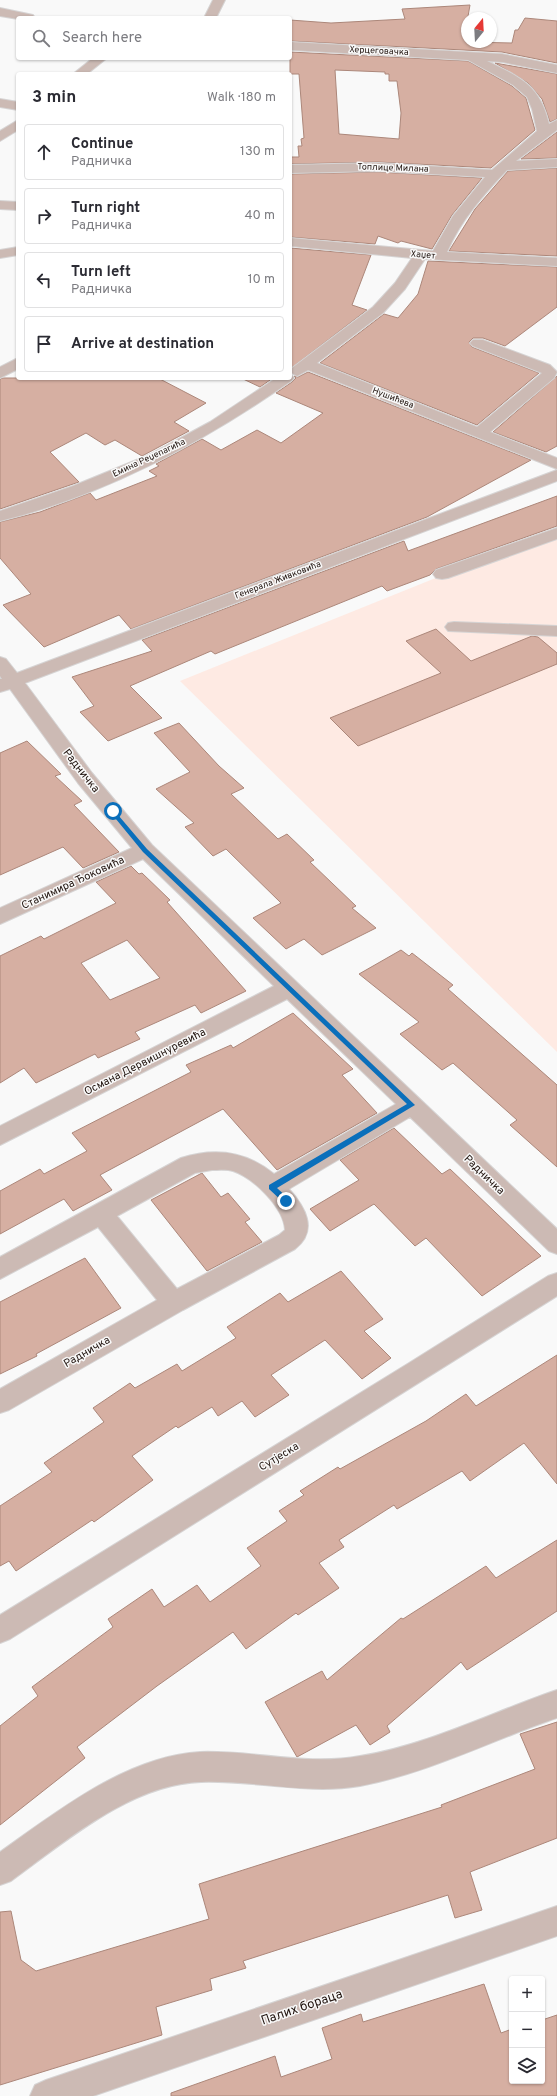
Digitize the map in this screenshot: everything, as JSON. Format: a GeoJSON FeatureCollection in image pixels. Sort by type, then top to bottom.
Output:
{"type":"FeatureCollection","features":[{"type":"Feature","properties":{"kind":"street"},"geometry":{"type":"LineString","coordinates":[[211,16],[219,0]]}},
{"type":"Feature","properties":{"kind":"street"},"geometry":{"type":"LineString","coordinates":[[0,12],[19,16]]}},
{"type":"Feature","properties":{"kind":"street","name":"Херцеговачка"},"geometry":{"type":"LineString","coordinates":[[292,46],[467,56],[513,60],[557,69]]}},
{"type":"Feature","properties":{"kind":"street","name":"Херцеговачка"},"geometry":{"type":"LineString","coordinates":[[467,56],[507,78],[532,96],[536,102],[544,132]]}},
{"type":"Feature","properties":{"kind":"street"},"geometry":{"type":"LineString","coordinates":[[83,72],[98,60]]}},
{"type":"Feature","properties":{"kind":"street"},"geometry":{"type":"LineString","coordinates":[[0,103],[16,106]]}},
{"type":"Feature","properties":{"kind":"street"},"geometry":{"type":"LineString","coordinates":[[438,257],[453,226],[482,190],[501,170],[544,132],[557,124]]}},
{"type":"Feature","properties":{"kind":"street"},"geometry":{"type":"LineString","coordinates":[[0,137],[16,125]]}},
{"type":"Feature","properties":{"kind":"street","name":"Топлице Милана"},"geometry":{"type":"LineString","coordinates":[[292,169],[378,167],[501,170],[557,163]]}},
{"type":"Feature","properties":{"kind":"street"},"geometry":{"type":"LineString","coordinates":[[0,205],[16,206]]}},
{"type":"Feature","properties":{"kind":"street","name":"Хаџет"},"geometry":{"type":"LineString","coordinates":[[292,242],[438,257],[557,262]]}},
{"type":"Feature","properties":{"kind":"street"},"geometry":{"type":"LineString","coordinates":[[0,254],[16,251]]}},
{"type":"Feature","properties":{"kind":"street"},"geometry":{"type":"LineString","coordinates":[[292,374],[378,310],[400,286],[421,255]]}},
{"type":"Feature","properties":{"kind":"street"},"geometry":{"type":"LineString","coordinates":[[478,344],[544,368],[550,372],[549,375],[480,432]]}},
{"type":"Feature","properties":{"kind":"street"},"geometry":{"type":"LineString","coordinates":[[0,373],[16,364]]}},
{"type":"Feature","properties":{"kind":"street","name":"Нушићева"},"geometry":{"type":"LineString","coordinates":[[306,364],[480,432],[557,464]]}},
{"type":"Feature","properties":{"kind":"street","name":"Емина Реџепагића"},"geometry":{"type":"LineString","coordinates":[[0,516],[86,486],[168,450],[204,432],[283,380]]}},
{"type":"Feature","properties":{"kind":"street","name":"Генерала Живковића"},"geometry":{"type":"LineString","coordinates":[[6,683],[557,475]]}},
{"type":"Feature","properties":{"kind":"street"},"geometry":{"type":"LineString","coordinates":[[442,574],[557,533]]}},
{"type":"Feature","properties":{"kind":"street"},"geometry":{"type":"LineString","coordinates":[[454,627],[557,631]]}},
{"type":"Feature","properties":{"kind":"street","name":"Радничка"},"geometry":{"type":"LineString","coordinates":[[0,663],[6,683],[145,850],[412,1105],[555,1239]]}},
{"type":"Feature","properties":{"kind":"street","name":"Станимира Ђоковића"},"geometry":{"type":"LineString","coordinates":[[0,917],[145,850]]}},
{"type":"Feature","properties":{"kind":"street","name":"Османа Дервишнуревића"},"geometry":{"type":"LineString","coordinates":[[0,1136],[289,988]]}},
{"type":"Feature","properties":{"kind":"street"},"geometry":{"type":"LineString","coordinates":[[272,1187],[412,1105]]}},
{"type":"Feature","properties":{"kind":"street","name":"Радничка"},"geometry":{"type":"LineString","coordinates":[[0,1269],[101,1214],[175,1171],[204,1161],[235,1162],[246,1166],[257,1173],[286,1201],[297,1222],[296,1233],[287,1242],[174,1303],[0,1402]]}},
{"type":"Feature","properties":{"kind":"street"},"geometry":{"type":"LineString","coordinates":[[101,1214],[174,1303]]}},
{"type":"Feature","properties":{"kind":"street","name":"Сутјеска"},"geometry":{"type":"LineString","coordinates":[[0,1630],[179,1518],[414,1375],[557,1283]]}},
{"type":"Feature","properties":{"kind":"street"},"geometry":{"type":"LineString","coordinates":[[0,1870],[95,1804],[153,1776],[198,1767],[307,1774],[358,1772],[398,1764],[557,1704]]}},
{"type":"Feature","properties":{"kind":"street","name":"Палих бораца"},"geometry":{"type":"LineString","coordinates":[[46,2096],[557,1921]]}},
{"type":"Feature","properties":{"kind":"shaded area"},"geometry":{"type":"Polygon","coordinates":[[[557,529],[557,1052],[180,681],[557,529]]]}},
{"type":"Feature","properties":{"kind":"building"},"geometry":{"type":"Polygon","coordinates":[[[470,5],[469,12],[461,12],[461,48],[497,48],[497,43],[512,43],[515,30],[518,30],[525,18],[557,21],[557,63],[502,52],[292,41],[292,20],[331,23],[405,19],[402,9],[470,5]]]}},
{"type":"Feature","properties":{"kind":"building"},"geometry":{"type":"Polygon","coordinates":[[[292,52],[468,61],[512,86],[526,98],[535,130],[491,168],[378,162],[292,164],[292,157],[299,157],[298,146],[302,146],[301,139],[304,138],[299,74],[292,74],[292,72],[290,72],[290,60],[292,60],[292,52]],[[335,70],[339,134],[399,139],[401,113],[397,81],[389,81],[389,74],[385,74],[385,72],[335,70]]]}},
{"type":"Feature","properties":{"kind":"building"},"geometry":{"type":"Polygon","coordinates":[[[495,63],[557,74],[557,119],[550,122],[542,99],[528,83],[495,63]]]}},
{"type":"Feature","properties":{"kind":"building"},"geometry":{"type":"Polygon","coordinates":[[[557,132],[557,158],[521,159],[557,132]]]}},
{"type":"Feature","properties":{"kind":"building"},"geometry":{"type":"Polygon","coordinates":[[[557,168],[557,256],[449,251],[475,209],[508,171],[557,168]]]}},
{"type":"Feature","properties":{"kind":"building"},"geometry":{"type":"Polygon","coordinates":[[[378,172],[482,178],[452,215],[432,249],[401,241],[398,243],[378,236],[375,244],[292,237],[292,174],[378,172]]]}},
{"type":"Feature","properties":{"kind":"building"},"geometry":{"type":"Polygon","coordinates":[[[292,248],[371,255],[352,305],[367,310],[292,367],[292,248]]]}},
{"type":"Feature","properties":{"kind":"building"},"geometry":{"type":"Polygon","coordinates":[[[428,261],[557,267],[557,307],[505,346],[483,338],[473,338],[469,342],[472,347],[539,373],[477,425],[320,363],[384,314],[398,318],[418,294],[428,261]]]}},
{"type":"Feature","properties":{"kind":"building"},"geometry":{"type":"Polygon","coordinates":[[[308,372],[531,460],[427,517],[131,629],[119,615],[44,647],[3,605],[31,594],[0,558],[0,522],[40,512],[90,493],[96,500],[157,476],[149,471],[159,466],[156,464],[202,439],[221,450],[257,430],[281,443],[323,413],[276,393],[292,382],[296,378],[294,376],[298,377],[308,372]]]}},
{"type":"Feature","properties":{"kind":"building"},"geometry":{"type":"Polygon","coordinates":[[[557,376],[557,446],[546,452],[493,432],[557,376]]]}},
{"type":"Feature","properties":{"kind":"building"},"geometry":{"type":"Polygon","coordinates":[[[0,379],[162,380],[206,403],[174,422],[189,431],[142,456],[115,440],[105,445],[86,433],[50,452],[79,482],[0,509],[0,379]]]}},
{"type":"Feature","properties":{"kind":"building"},"geometry":{"type":"Polygon","coordinates":[[[245,380],[270,380],[260,387],[245,380]]]}},
{"type":"Feature","properties":{"kind":"building"},"geometry":{"type":"Polygon","coordinates":[[[557,496],[557,526],[436,569],[430,575],[387,591],[382,586],[215,654],[211,651],[130,686],[162,718],[108,741],[80,712],[94,706],[72,677],[152,651],[142,640],[404,541],[408,551],[557,496]]]}},
{"type":"Feature","properties":{"kind":"building"},"geometry":{"type":"Polygon","coordinates":[[[436,629],[471,661],[532,636],[538,637],[557,653],[557,664],[358,746],[330,718],[441,673],[406,641],[436,629]]]}},
{"type":"Feature","properties":{"kind":"building"},"geometry":{"type":"Polygon","coordinates":[[[179,723],[219,766],[244,788],[231,794],[278,839],[287,834],[314,860],[310,862],[356,906],[352,908],[376,928],[322,955],[304,939],[286,949],[253,918],[281,903],[226,849],[213,856],[185,827],[194,823],[156,789],[190,772],[154,733],[179,723]]]}},
{"type":"Feature","properties":{"kind":"building"},"geometry":{"type":"Polygon","coordinates":[[[27,741],[61,774],[55,776],[82,801],[74,805],[119,852],[83,868],[63,847],[0,875],[0,753],[27,741]]]}},
{"type":"Feature","properties":{"kind":"building"},"geometry":{"type":"Polygon","coordinates":[[[131,866],[139,874],[142,873],[170,900],[167,902],[246,991],[201,1013],[195,1005],[135,1032],[140,1039],[98,1058],[95,1054],[36,1083],[24,1068],[0,1083],[0,956],[41,936],[44,939],[116,903],[96,882],[131,866]],[[127,940],[81,963],[110,1000],[160,978],[127,940]]]}},
{"type":"Feature","properties":{"kind":"building"},"geometry":{"type":"Polygon","coordinates":[[[401,950],[409,956],[412,953],[453,985],[448,989],[557,1085],[557,1167],[510,1125],[517,1120],[453,1063],[442,1070],[400,1034],[419,1022],[359,974],[401,950]]]}},
{"type":"Feature","properties":{"kind":"building"},"geometry":{"type":"Polygon","coordinates":[[[293,1013],[353,1069],[342,1075],[377,1113],[277,1170],[223,1109],[100,1175],[112,1190],[73,1211],[64,1199],[0,1234],[0,1191],[40,1169],[44,1174],[87,1151],[72,1133],[191,1072],[186,1065],[231,1045],[233,1048],[293,1013]]]}},
{"type":"Feature","properties":{"kind":"building"},"geometry":{"type":"Polygon","coordinates":[[[394,1128],[442,1174],[450,1169],[541,1256],[482,1296],[426,1238],[415,1246],[374,1204],[330,1231],[310,1209],[359,1180],[340,1160],[394,1128]]]}},
{"type":"Feature","properties":{"kind":"building"},"geometry":{"type":"Polygon","coordinates":[[[202,1173],[221,1197],[228,1193],[250,1219],[245,1222],[262,1242],[207,1271],[151,1200],[202,1173]]]}},
{"type":"Feature","properties":{"kind":"building"},"geometry":{"type":"Polygon","coordinates":[[[85,1258],[121,1308],[36,1354],[37,1356],[0,1374],[0,1302],[85,1258]]]}},
{"type":"Feature","properties":{"kind":"building"},"geometry":{"type":"Polygon","coordinates":[[[341,1271],[383,1319],[364,1331],[391,1358],[362,1379],[325,1340],[271,1375],[289,1395],[255,1417],[242,1401],[218,1416],[212,1407],[178,1428],[176,1426],[132,1456],[153,1480],[94,1522],[92,1520],[16,1571],[9,1561],[0,1566],[0,1506],[52,1472],[44,1463],[104,1422],[93,1408],[130,1383],[135,1388],[177,1364],[182,1371],[236,1338],[227,1327],[280,1293],[288,1302],[341,1271]]]}},
{"type":"Feature","properties":{"kind":"building"},"geometry":{"type":"Polygon","coordinates":[[[557,1355],[557,1484],[524,1443],[470,1481],[462,1471],[397,1509],[394,1505],[339,1540],[344,1547],[319,1563],[339,1588],[298,1615],[296,1613],[246,1649],[233,1632],[157,1686],[77,1747],[85,1758],[0,1825],[0,1726],[38,1696],[32,1687],[113,1627],[108,1619],[152,1589],[164,1607],[197,1585],[210,1602],[261,1566],[247,1548],[287,1521],[279,1511],[304,1495],[300,1491],[338,1467],[340,1469],[426,1421],[466,1394],[476,1406],[557,1355]]]}},
{"type":"Feature","properties":{"kind":"building"},"geometry":{"type":"Polygon","coordinates":[[[557,1540],[557,1611],[467,1670],[461,1662],[387,1726],[390,1732],[370,1745],[356,1725],[297,1757],[265,1702],[322,1671],[327,1680],[401,1618],[403,1619],[486,1566],[496,1578],[557,1540]]]}},
{"type":"Feature","properties":{"kind":"building"},"geometry":{"type":"Polygon","coordinates":[[[557,1722],[557,1838],[470,1872],[482,1910],[455,1918],[448,1895],[243,1961],[246,1968],[210,1979],[212,1990],[156,2007],[162,2035],[0,2085],[0,1912],[11,1911],[21,1960],[36,1971],[209,1919],[199,1884],[442,1807],[441,1805],[535,1769],[520,1734],[557,1722]]]}},
{"type":"Feature","properties":{"kind":"building"},"geometry":{"type":"Polygon","coordinates":[[[484,1984],[501,2033],[509,2030],[509,2084],[545,2084],[545,2019],[557,2015],[557,2096],[171,2096],[171,2093],[275,2056],[281,2077],[332,2059],[322,2028],[361,2014],[363,2022],[484,1984]]]}},
{"type":"Feature","properties":{"kind":"route"},"geometry":{"type":"LineString","coordinates":[[113,811],[145,850],[412,1105],[272,1187],[286,1201]]}}]}
